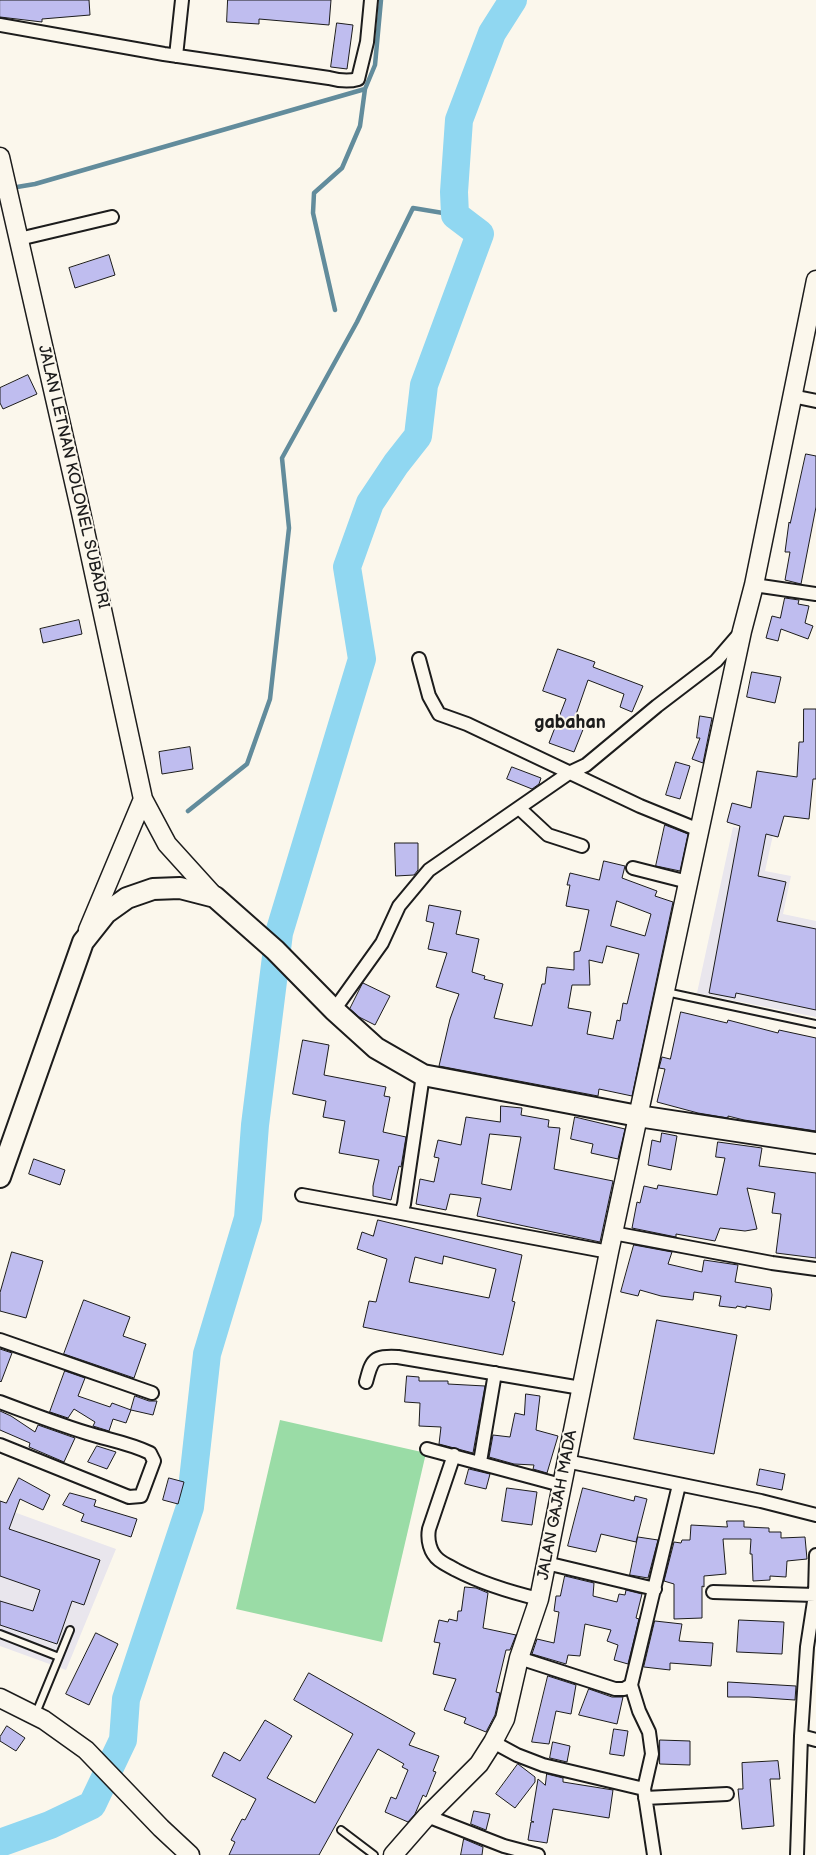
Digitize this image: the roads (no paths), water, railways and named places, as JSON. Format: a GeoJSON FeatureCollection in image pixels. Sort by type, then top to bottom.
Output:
{"type":"FeatureCollection","features":[{"type":"Feature","properties":{"kind":"main road","name":"JALAN LETNAN KOLONEL SUBADRI"},"geometry":{"type":"LineString","coordinates":[[0,157],[3,183],[19,238],[143,799],[167,844],[215,897]]}},
{"type":"Feature","properties":{"kind":"main road","name":"JALAN GAJAH MADA"},"geometry":{"type":"LineString","coordinates":[[393,1855],[427,1816],[479,1764],[493,1742],[505,1719],[519,1658],[539,1599],[609,1252],[742,631],[754,585],[816,280]]}},
{"type":"Feature","properties":{"kind":"main road"},"geometry":{"type":"LineString","coordinates":[[0,1176],[83,942],[143,799]]}},
{"type":"Feature","properties":{"kind":"main road"},"geometry":{"type":"LineString","coordinates":[[83,942],[106,913],[127,898],[153,890],[180,888],[215,897],[275,950],[334,1010],[376,1048],[423,1075],[638,1116],[816,1143]]}},
{"type":"Feature","properties":{"kind":"main road"},"geometry":{"type":"LineString","coordinates":[[0,1698],[35,1716],[86,1750],[161,1828],[190,1855]]}},
{"type":"Feature","properties":{"kind":"street"},"geometry":{"type":"LineString","coordinates":[[176,56],[182,0]]}},
{"type":"Feature","properties":{"kind":"street"},"geometry":{"type":"LineString","coordinates":[[0,25],[176,56],[329,78],[342,82],[358,79],[367,42],[371,0]]}},
{"type":"Feature","properties":{"kind":"street"},"geometry":{"type":"LineString","coordinates":[[19,238],[112,217]]}},
{"type":"Feature","properties":{"kind":"street"},"geometry":{"type":"LineString","coordinates":[[792,396],[816,401]]}},
{"type":"Feature","properties":{"kind":"street"},"geometry":{"type":"LineString","coordinates":[[754,585],[816,594]]}},
{"type":"Feature","properties":{"kind":"street"},"geometry":{"type":"LineString","coordinates":[[334,1010],[382,943],[398,906],[429,870],[569,772],[586,765],[657,706],[716,661],[742,631]]}},
{"type":"Feature","properties":{"kind":"street"},"geometry":{"type":"LineString","coordinates":[[419,659],[429,696],[439,714],[467,724],[640,806],[699,830]]}},
{"type":"Feature","properties":{"kind":"street"},"geometry":{"type":"LineString","coordinates":[[518,808],[548,835],[582,846]]}},
{"type":"Feature","properties":{"kind":"street"},"geometry":{"type":"LineString","coordinates":[[633,868],[688,882]]}},
{"type":"Feature","properties":{"kind":"street"},"geometry":{"type":"LineString","coordinates":[[401,1213],[404,1204],[423,1075]]}},
{"type":"Feature","properties":{"kind":"street"},"geometry":{"type":"LineString","coordinates":[[302,1195],[609,1252]]}},
{"type":"Feature","properties":{"kind":"street"},"geometry":{"type":"LineString","coordinates":[[613,1233],[772,1263],[816,1269]]}},
{"type":"Feature","properties":{"kind":"street"},"geometry":{"type":"LineString","coordinates":[[0,1340],[152,1393]]}},
{"type":"Feature","properties":{"kind":"street"},"geometry":{"type":"LineString","coordinates":[[366,1382],[370,1364],[377,1358],[398,1356],[581,1388]]}},
{"type":"Feature","properties":{"kind":"street"},"geometry":{"type":"LineString","coordinates":[[480,1462],[495,1373]]}},
{"type":"Feature","properties":{"kind":"street"},"geometry":{"type":"LineString","coordinates":[[0,1402],[87,1433],[140,1448],[150,1453],[154,1461],[141,1496],[129,1497],[0,1445]]}},
{"type":"Feature","properties":{"kind":"street"},"geometry":{"type":"LineString","coordinates":[[427,1449],[561,1485]]}},
{"type":"Feature","properties":{"kind":"street"},"geometry":{"type":"LineString","coordinates":[[454,1455],[429,1529],[428,1538],[434,1554],[439,1560],[474,1580],[495,1588],[539,1599]]}},
{"type":"Feature","properties":{"kind":"street"},"geometry":{"type":"LineString","coordinates":[[566,1461],[761,1501],[816,1515]]}},
{"type":"Feature","properties":{"kind":"street"},"geometry":{"type":"LineString","coordinates":[[654,1855],[645,1794],[652,1754],[649,1732],[639,1711],[631,1685],[678,1485]]}},
{"type":"Feature","properties":{"kind":"street"},"geometry":{"type":"LineString","coordinates":[[797,1855],[801,1736],[812,1647],[816,1555]]}},
{"type":"Feature","properties":{"kind":"street"},"geometry":{"type":"LineString","coordinates":[[546,1563],[655,1589]]}},
{"type":"Feature","properties":{"kind":"street"},"geometry":{"type":"LineString","coordinates":[[713,1592],[815,1595]]}},
{"type":"Feature","properties":{"kind":"street"},"geometry":{"type":"LineString","coordinates":[[519,1658],[615,1688],[624,1689],[631,1685]]}},
{"type":"Feature","properties":{"kind":"street"},"geometry":{"type":"LineString","coordinates":[[801,1736],[816,1740]]}},
{"type":"Feature","properties":{"kind":"street"},"geometry":{"type":"LineString","coordinates":[[493,1742],[517,1755],[543,1765],[645,1794],[727,1794]]}},
{"type":"Feature","properties":{"kind":"street"},"geometry":{"type":"LineString","coordinates":[[427,1816],[503,1850],[538,1855]]}},
{"type":"Feature","properties":{"kind":"lane"},"geometry":{"type":"LineString","coordinates":[[665,991],[816,1024]]}},
{"type":"Feature","properties":{"kind":"lane"},"geometry":{"type":"LineString","coordinates":[[35,1716],[70,1630]]}},
{"type":"Feature","properties":{"kind":"lane"},"geometry":{"type":"LineString","coordinates":[[0,1634],[59,1657]]}},
{"type":"Feature","properties":{"kind":"lane"},"geometry":{"type":"LineString","coordinates":[[341,1830],[374,1855]]}},
{"type":"Feature","properties":{"kind":"waterway"},"geometry":{"type":"LineString","coordinates":[[11,188],[35,184],[365,89],[375,65],[381,0]]}},
{"type":"Feature","properties":{"kind":"waterway"},"geometry":{"type":"LineString","coordinates":[[0,1843],[50,1825],[92,1805],[123,1740],[126,1699],[190,1507],[207,1354],[248,1218],[255,1125],[279,933],[362,659],[347,567],[370,503],[396,464],[418,436],[424,385],[480,234],[455,215],[454,192],[459,120],[492,33],[513,0]]}},
{"type":"Feature","properties":{"kind":"waterway"},"geometry":{"type":"LineString","coordinates":[[335,310],[313,213],[314,193],[342,168],[360,126],[365,89]]}},
{"type":"Feature","properties":{"kind":"waterway"},"geometry":{"type":"LineString","coordinates":[[188,811],[247,764],[270,699],[289,528],[282,458],[357,322],[413,208],[455,215]]}},
{"type":"Feature","properties":{"kind":"district","name":"gabahan"},"geometry":{"type":"Point","coordinates":[570,723]}}]}
